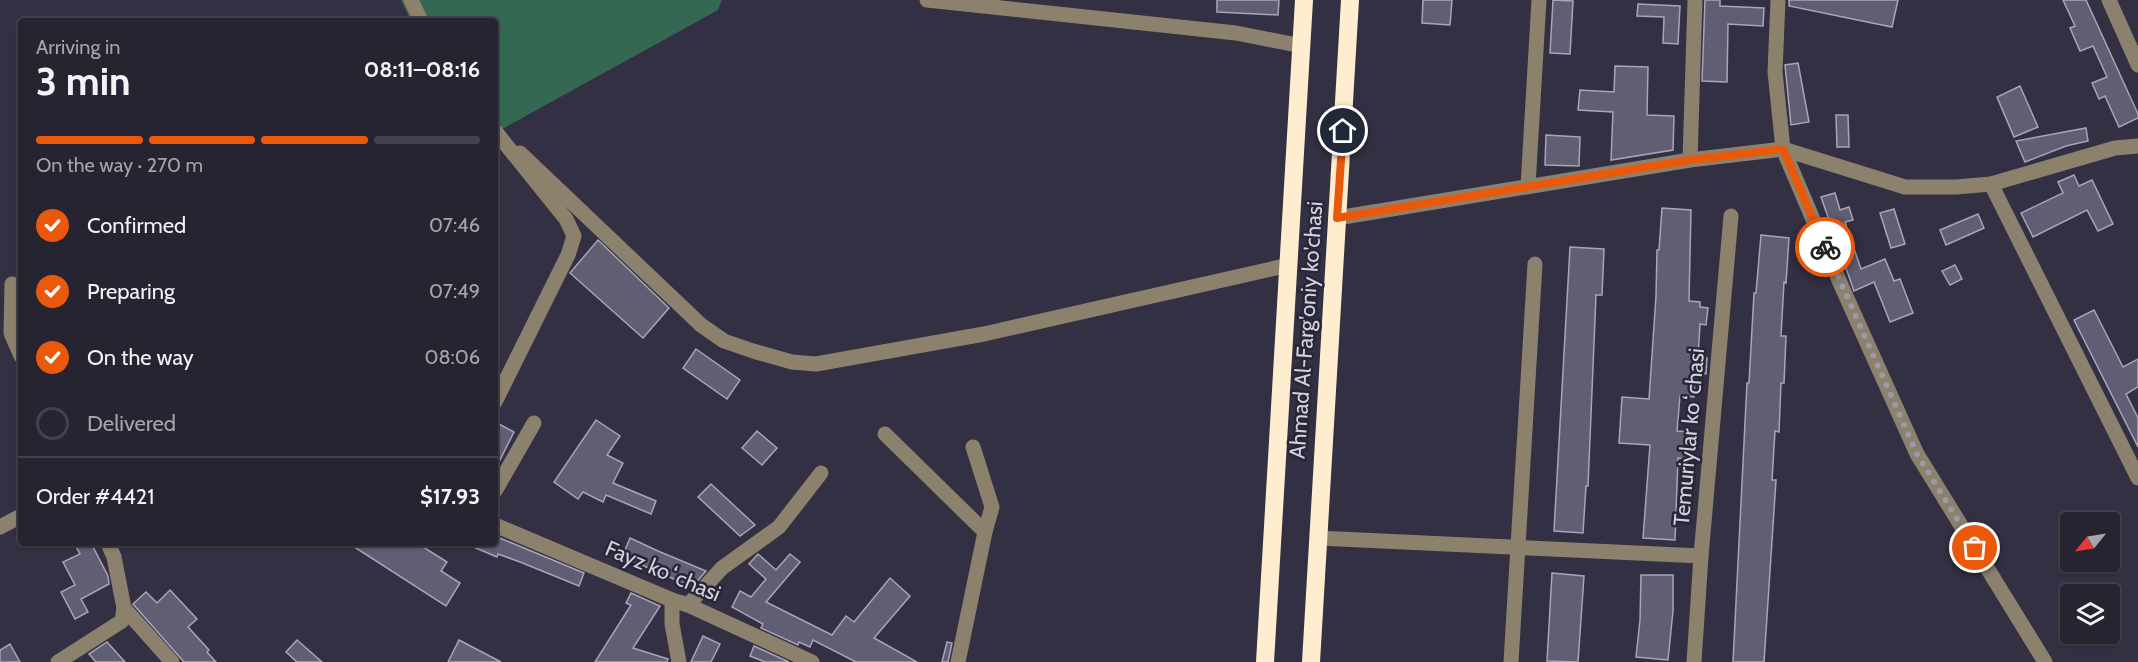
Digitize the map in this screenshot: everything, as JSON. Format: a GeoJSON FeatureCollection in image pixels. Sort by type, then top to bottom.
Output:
{"type":"FeatureCollection","features":[{"type":"Feature","properties":{"kind":"highway","name":"Ahmad Al-Farg'oniy ko'chasi"},"geometry":{"type":"LineString","coordinates":[[1265,662],[1304,0]]}},
{"type":"Feature","properties":{"kind":"highway","name":"Ahmad Al-Farg'oniy ko'chasi"},"geometry":{"type":"LineString","coordinates":[[1311,662],[1350,0]]}},
{"type":"Feature","properties":{"kind":"street"},"geometry":{"type":"LineString","coordinates":[[411,0],[420,18]]}},
{"type":"Feature","properties":{"kind":"street"},"geometry":{"type":"LineString","coordinates":[[927,0],[1236,33],[1302,46]]}},
{"type":"Feature","properties":{"kind":"street"},"geometry":{"type":"LineString","coordinates":[[1528,186],[1539,0]]}},
{"type":"Feature","properties":{"kind":"street"},"geometry":{"type":"LineString","coordinates":[[1690,160],[1695,0]]}},
{"type":"Feature","properties":{"kind":"street"},"geometry":{"type":"LineString","coordinates":[[1778,0],[1775,72],[1783,149],[1917,454],[2045,662]]}},
{"type":"Feature","properties":{"kind":"street"},"geometry":{"type":"LineString","coordinates":[[2109,0],[2138,65]]}},
{"type":"Feature","properties":{"kind":"street"},"geometry":{"type":"LineString","coordinates":[[498,135],[566,219],[574,236],[568,255],[498,396]]}},
{"type":"Feature","properties":{"kind":"street"},"geometry":{"type":"LineString","coordinates":[[1337,218],[1690,160],[1783,149],[1905,188],[1991,184],[2115,148],[2138,146]]}},
{"type":"Feature","properties":{"kind":"street"},"geometry":{"type":"LineString","coordinates":[[520,153],[701,325],[724,341],[792,362],[816,364],[984,334],[1289,265]]}},
{"type":"Feature","properties":{"kind":"street"},"geometry":{"type":"LineString","coordinates":[[1991,184],[2138,478]]}},
{"type":"Feature","properties":{"kind":"street","name":"Temuriylar koʻchasi"},"geometry":{"type":"LineString","coordinates":[[1694,662],[1731,216]]}},
{"type":"Feature","properties":{"kind":"street"},"geometry":{"type":"LineString","coordinates":[[1511,662],[1536,264]]}},
{"type":"Feature","properties":{"kind":"street"},"geometry":{"type":"LineString","coordinates":[[11,285],[11,333],[18,349]]}},
{"type":"Feature","properties":{"kind":"street"},"geometry":{"type":"LineString","coordinates":[[498,486],[534,423]]}},
{"type":"Feature","properties":{"kind":"street"},"geometry":{"type":"LineString","coordinates":[[885,434],[985,532]]}},
{"type":"Feature","properties":{"kind":"street"},"geometry":{"type":"LineString","coordinates":[[958,662],[992,507],[973,447]]}},
{"type":"Feature","properties":{"kind":"street"},"geometry":{"type":"LineString","coordinates":[[688,605],[722,568],[778,527],[821,473]]}},
{"type":"Feature","properties":{"kind":"street"},"geometry":{"type":"LineString","coordinates":[[0,527],[18,518]]}},
{"type":"Feature","properties":{"kind":"street","name":"Fayz koʻchasi"},"geometry":{"type":"LineString","coordinates":[[498,526],[688,605],[812,662]]}},
{"type":"Feature","properties":{"kind":"street"},"geometry":{"type":"LineString","coordinates":[[1318,538],[1701,556]]}},
{"type":"Feature","properties":{"kind":"street"},"geometry":{"type":"LineString","coordinates":[[58,662],[122,621],[124,608],[114,557],[109,546]]}},
{"type":"Feature","properties":{"kind":"street"},"geometry":{"type":"LineString","coordinates":[[672,600],[672,624],[679,662]]}},
{"type":"Feature","properties":{"kind":"street"},"geometry":{"type":"LineString","coordinates":[[124,608],[172,662]]}},
{"type":"Feature","properties":{"kind":"green space"},"geometry":{"type":"Polygon","coordinates":[[[401,0],[722,0],[718,10],[498,131],[498,18],[410,18],[401,0]]]}},
{"type":"Feature","properties":{"kind":"building"},"geometry":{"type":"Polygon","coordinates":[[[1217,0],[1279,0],[1278,15],[1217,12],[1217,0]]]}},
{"type":"Feature","properties":{"kind":"building"},"geometry":{"type":"Polygon","coordinates":[[[1423,0],[1452,0],[1450,25],[1422,23],[1423,0]]]}},
{"type":"Feature","properties":{"kind":"building"},"geometry":{"type":"Polygon","coordinates":[[[1553,0],[1573,1],[1570,54],[1550,53],[1553,0]]]}},
{"type":"Feature","properties":{"kind":"building"},"geometry":{"type":"Polygon","coordinates":[[[1705,0],[1720,0],[1720,6],[1764,8],[1763,26],[1728,24],[1727,82],[1702,81],[1705,0]]]}},
{"type":"Feature","properties":{"kind":"building"},"geometry":{"type":"Polygon","coordinates":[[[1789,0],[1898,0],[1892,27],[1789,6],[1789,0]]]}},
{"type":"Feature","properties":{"kind":"building"},"geometry":{"type":"Polygon","coordinates":[[[2063,0],[2086,0],[2138,118],[2119,127],[2105,96],[2099,99],[2092,83],[2107,77],[2093,46],[2080,51],[2070,28],[2075,26],[2063,0]]]}},
{"type":"Feature","properties":{"kind":"building"},"geometry":{"type":"Polygon","coordinates":[[[1638,4],[1680,6],[1678,44],[1663,43],[1664,17],[1637,16],[1638,4]]]}},
{"type":"Feature","properties":{"kind":"building"},"geometry":{"type":"Polygon","coordinates":[[[1798,63],[1809,122],[1791,125],[1785,65],[1798,63]]]}},
{"type":"Feature","properties":{"kind":"building"},"geometry":{"type":"Polygon","coordinates":[[[1615,66],[1648,67],[1647,115],[1674,116],[1673,150],[1611,160],[1613,112],[1578,110],[1580,90],[1614,92],[1615,66]]]}},
{"type":"Feature","properties":{"kind":"building"},"geometry":{"type":"Polygon","coordinates":[[[2020,86],[2038,127],[2014,137],[1997,97],[2020,86]]]}},
{"type":"Feature","properties":{"kind":"building"},"geometry":{"type":"Polygon","coordinates":[[[1836,115],[1848,115],[1849,147],[1837,147],[1836,115]]]}},
{"type":"Feature","properties":{"kind":"building"},"geometry":{"type":"Polygon","coordinates":[[[2086,128],[2088,141],[2066,146],[2025,162],[2016,141],[2086,128]]]}},
{"type":"Feature","properties":{"kind":"building"},"geometry":{"type":"Polygon","coordinates":[[[1546,135],[1580,137],[1579,166],[1545,165],[1546,135]]]}},
{"type":"Feature","properties":{"kind":"building"},"geometry":{"type":"Polygon","coordinates":[[[2074,175],[2079,186],[2092,180],[2113,224],[2098,231],[2087,210],[2033,237],[2021,213],[2063,193],[2058,182],[2074,175]]]}},
{"type":"Feature","properties":{"kind":"building"},"geometry":{"type":"Polygon","coordinates":[[[1835,193],[1840,210],[1849,207],[1853,220],[1845,222],[1861,269],[1885,259],[1894,281],[1900,279],[1913,313],[1890,322],[1874,282],[1854,291],[1821,197],[1835,193]]]}},
{"type":"Feature","properties":{"kind":"building"},"geometry":{"type":"Polygon","coordinates":[[[1662,208],[1691,210],[1689,301],[1700,302],[1700,307],[1708,308],[1706,325],[1700,324],[1698,357],[1707,358],[1706,374],[1695,373],[1694,397],[1680,396],[1677,431],[1693,432],[1691,459],[1678,458],[1675,540],[1643,538],[1650,445],[1619,443],[1622,397],[1649,399],[1657,250],[1659,250],[1662,208]]]}},
{"type":"Feature","properties":{"kind":"building"},"geometry":{"type":"Polygon","coordinates":[[[1894,209],[1905,244],[1891,248],[1880,213],[1894,209]]]}},
{"type":"Feature","properties":{"kind":"building"},"geometry":{"type":"Polygon","coordinates":[[[1978,214],[1984,228],[1946,245],[1940,230],[1978,214]]]}},
{"type":"Feature","properties":{"kind":"building"},"geometry":{"type":"Polygon","coordinates":[[[1761,235],[1789,238],[1781,336],[1786,336],[1784,383],[1781,383],[1779,432],[1775,431],[1772,480],[1776,480],[1764,662],[1733,662],[1747,383],[1749,383],[1754,293],[1756,293],[1761,235]]]}},
{"type":"Feature","properties":{"kind":"building"},"geometry":{"type":"Polygon","coordinates":[[[598,240],[669,308],[643,338],[570,273],[598,240]]]}},
{"type":"Feature","properties":{"kind":"building"},"geometry":{"type":"Polygon","coordinates":[[[1570,247],[1604,249],[1602,295],[1596,295],[1588,486],[1586,486],[1583,533],[1554,531],[1570,247]]]}},
{"type":"Feature","properties":{"kind":"building"},"geometry":{"type":"Polygon","coordinates":[[[1955,265],[1962,279],[1950,285],[1942,271],[1955,265]]]}},
{"type":"Feature","properties":{"kind":"building"},"geometry":{"type":"Polygon","coordinates":[[[2094,310],[2123,367],[2138,359],[2138,387],[2126,394],[2138,418],[2138,447],[2074,320],[2094,310]]]}},
{"type":"Feature","properties":{"kind":"building"},"geometry":{"type":"Polygon","coordinates":[[[696,349],[740,380],[727,399],[683,368],[696,349]]]}},
{"type":"Feature","properties":{"kind":"building"},"geometry":{"type":"Polygon","coordinates":[[[596,420],[620,436],[607,455],[623,463],[613,483],[656,501],[651,514],[606,495],[603,502],[583,492],[578,499],[554,482],[596,420]]]}},
{"type":"Feature","properties":{"kind":"building"},"geometry":{"type":"Polygon","coordinates":[[[498,424],[514,432],[498,464],[498,424]]]}},
{"type":"Feature","properties":{"kind":"building"},"geometry":{"type":"Polygon","coordinates":[[[757,431],[777,448],[762,465],[742,448],[757,431]]]}},
{"type":"Feature","properties":{"kind":"building"},"geometry":{"type":"Polygon","coordinates":[[[711,484],[755,525],[740,536],[698,497],[711,484]]]}},
{"type":"Feature","properties":{"kind":"building"},"geometry":{"type":"Polygon","coordinates":[[[498,537],[584,573],[579,586],[498,554],[497,557],[471,546],[498,546],[498,537]]]}},
{"type":"Feature","properties":{"kind":"building"},"geometry":{"type":"Polygon","coordinates":[[[630,538],[706,571],[692,587],[622,557],[630,538]]]}},
{"type":"Feature","properties":{"kind":"building"},"geometry":{"type":"Polygon","coordinates":[[[76,546],[93,546],[108,576],[109,584],[81,599],[88,612],[75,619],[61,592],[75,585],[63,562],[80,554],[76,546]]]}},
{"type":"Feature","properties":{"kind":"building"},"geometry":{"type":"Polygon","coordinates":[[[353,546],[422,546],[447,562],[441,571],[460,583],[446,606],[353,546]]]}},
{"type":"Feature","properties":{"kind":"building"},"geometry":{"type":"Polygon","coordinates":[[[758,554],[776,570],[790,554],[800,562],[766,602],[832,635],[846,616],[854,622],[890,578],[910,596],[874,638],[917,662],[856,662],[813,640],[810,647],[799,642],[798,645],[761,628],[763,624],[732,607],[740,591],[751,597],[766,579],[749,564],[758,554]]]}},
{"type":"Feature","properties":{"kind":"building"},"geometry":{"type":"Polygon","coordinates":[[[1552,573],[1584,576],[1578,662],[1547,661],[1552,573]]]}},
{"type":"Feature","properties":{"kind":"building"},"geometry":{"type":"Polygon","coordinates":[[[1641,575],[1673,575],[1673,611],[1668,660],[1636,657],[1641,575]]]}},
{"type":"Feature","properties":{"kind":"building"},"geometry":{"type":"Polygon","coordinates":[[[170,590],[197,619],[188,627],[209,650],[207,652],[216,662],[184,662],[133,604],[146,592],[157,603],[170,590]]]}},
{"type":"Feature","properties":{"kind":"building"},"geometry":{"type":"Polygon","coordinates":[[[631,593],[660,606],[633,648],[668,659],[667,662],[595,662],[631,605],[626,603],[631,593]]]}},
{"type":"Feature","properties":{"kind":"building"},"geometry":{"type":"Polygon","coordinates":[[[703,636],[720,644],[711,662],[691,662],[703,636]]]}},
{"type":"Feature","properties":{"kind":"building"},"geometry":{"type":"Polygon","coordinates":[[[297,640],[322,662],[297,662],[286,652],[297,640]]]}},
{"type":"Feature","properties":{"kind":"building"},"geometry":{"type":"Polygon","coordinates":[[[459,640],[501,662],[448,662],[459,640]]]}},
{"type":"Feature","properties":{"kind":"building"},"geometry":{"type":"Polygon","coordinates":[[[107,642],[125,662],[96,662],[89,654],[107,642]]]}},
{"type":"Feature","properties":{"kind":"building"},"geometry":{"type":"Polygon","coordinates":[[[947,642],[952,643],[948,662],[942,662],[947,642]]]}},
{"type":"Feature","properties":{"kind":"building"},"geometry":{"type":"Polygon","coordinates":[[[10,644],[20,662],[0,662],[0,650],[10,644]]]}},
{"type":"Feature","properties":{"kind":"building"},"geometry":{"type":"Polygon","coordinates":[[[754,646],[789,662],[765,662],[750,656],[754,646]]]}},
{"type":"Feature","properties":{"kind":"way so far"},"geometry":{"type":"LineString","coordinates":[[1825,247],[1917,454],[1975,548]]}},
{"type":"Feature","properties":{"kind":"route"},"geometry":{"type":"LineString","coordinates":[[1343,131],[1337,218],[1690,160],[1783,149],[1825,247]]}}]}
